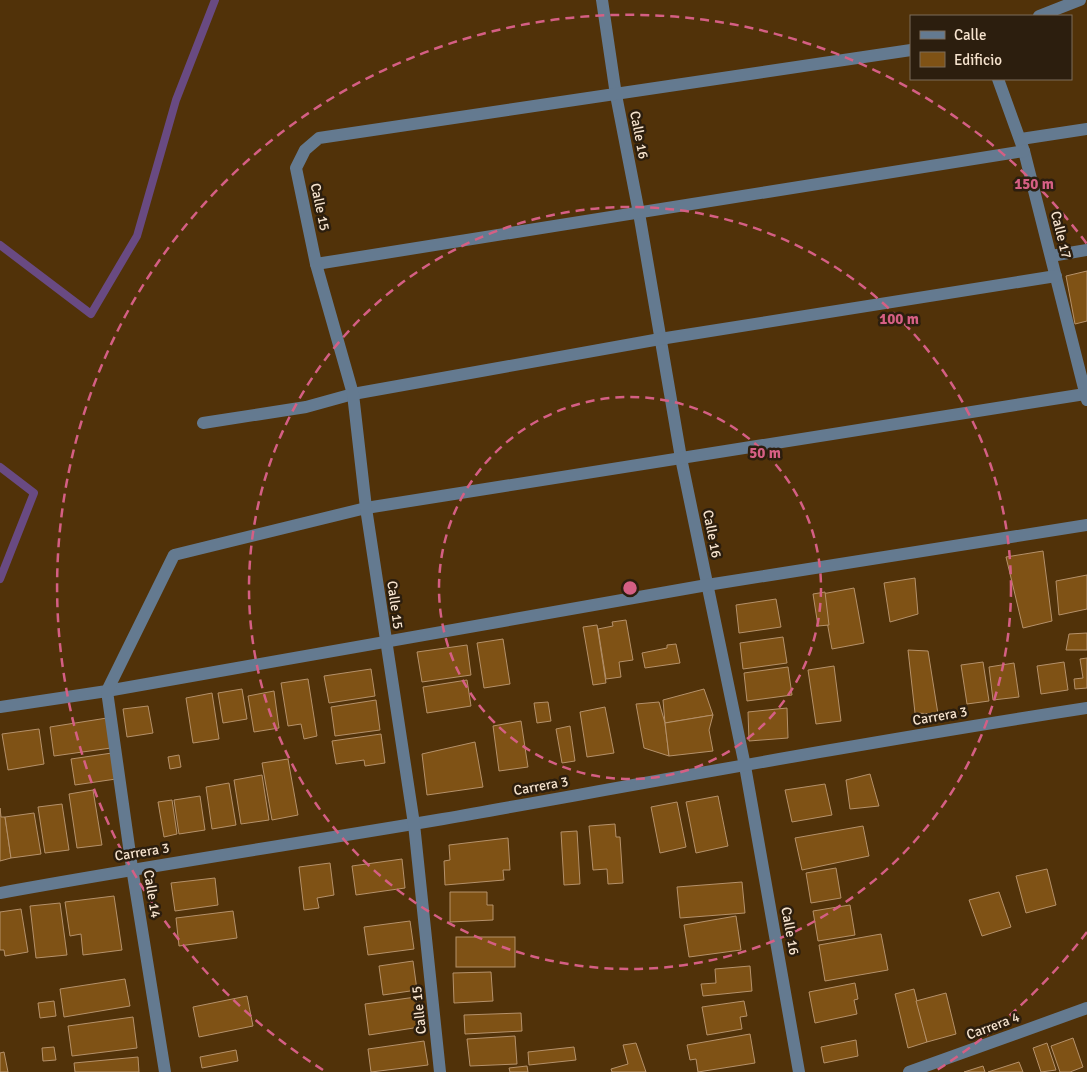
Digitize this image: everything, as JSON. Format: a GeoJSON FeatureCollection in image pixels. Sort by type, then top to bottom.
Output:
{"type":"FeatureCollection","features":[{"type":"Feature","properties":{"kind":"street","name":"Calle 16"},"geometry":{"type":"LineString","coordinates":[[602,0],[616,94],[639,213],[681,458],[745,766],[799,1072]]}},
{"type":"Feature","properties":{"kind":"street"},"geometry":{"type":"LineString","coordinates":[[1042,15],[1080,0]]}},
{"type":"Feature","properties":{"kind":"street"},"geometry":{"type":"LineString","coordinates":[[616,94],[910,50]]}},
{"type":"Feature","properties":{"kind":"street","name":"Calle 17"},"geometry":{"type":"LineString","coordinates":[[998,80],[1022,145],[1084,379],[1086,397]]}},
{"type":"Feature","properties":{"kind":"street","name":"Calle 15"},"geometry":{"type":"LineString","coordinates":[[440,1072],[414,824],[385,642],[366,508],[353,394],[316,264],[296,168],[305,150],[319,138],[616,94]]}},
{"type":"Feature","properties":{"kind":"street"},"geometry":{"type":"LineString","coordinates":[[316,264],[639,213],[1022,145],[1087,129]]}},
{"type":"Feature","properties":{"kind":"street"},"geometry":{"type":"LineString","coordinates":[[1051,256],[1087,250]]}},
{"type":"Feature","properties":{"kind":"street"},"geometry":{"type":"LineString","coordinates":[[203,424],[306,407],[353,394],[660,339],[1056,276]]}},
{"type":"Feature","properties":{"kind":"street"},"geometry":{"type":"LineString","coordinates":[[107,691],[174,555],[366,508],[1086,397]]}},
{"type":"Feature","properties":{"kind":"street"},"geometry":{"type":"LineString","coordinates":[[0,707],[107,691],[707,585],[1087,525]]}},
{"type":"Feature","properties":{"kind":"street","name":"Calle 14"},"geometry":{"type":"LineString","coordinates":[[107,691],[132,868],[165,1072]]}},
{"type":"Feature","properties":{"kind":"street","name":"Carrera 3"},"geometry":{"type":"LineString","coordinates":[[0,893],[132,868],[414,824],[952,729],[1087,708]]}},
{"type":"Feature","properties":{"kind":"street","name":"Carrera 4"},"geometry":{"type":"LineString","coordinates":[[909,1072],[1087,1008]]}},
{"type":"Feature","properties":{"kind":"building"},"geometry":{"type":"Polygon","coordinates":[[[1087,271],[1087,321],[1075,324],[1066,276],[1087,271]]]}},
{"type":"Feature","properties":{"kind":"building"},"geometry":{"type":"Polygon","coordinates":[[[1043,551],[1052,621],[1023,628],[1006,557],[1043,551]]]}},
{"type":"Feature","properties":{"kind":"building"},"geometry":{"type":"Polygon","coordinates":[[[1087,575],[1087,609],[1059,615],[1056,581],[1087,575]]]}},
{"type":"Feature","properties":{"kind":"building"},"geometry":{"type":"Polygon","coordinates":[[[915,578],[918,614],[890,622],[884,583],[915,578]]]}},
{"type":"Feature","properties":{"kind":"building"},"geometry":{"type":"Polygon","coordinates":[[[854,588],[864,643],[832,649],[822,594],[854,588]]]}},
{"type":"Feature","properties":{"kind":"building"},"geometry":{"type":"Polygon","coordinates":[[[825,592],[829,625],[818,626],[813,594],[825,592]]]}},
{"type":"Feature","properties":{"kind":"building"},"geometry":{"type":"Polygon","coordinates":[[[776,599],[781,627],[739,633],[736,605],[776,599]]]}},
{"type":"Feature","properties":{"kind":"building"},"geometry":{"type":"Polygon","coordinates":[[[626,620],[633,660],[619,662],[621,677],[606,679],[598,629],[613,626],[612,622],[626,620]]]}},
{"type":"Feature","properties":{"kind":"building"},"geometry":{"type":"Polygon","coordinates":[[[597,625],[606,683],[593,685],[583,627],[597,625]]]}},
{"type":"Feature","properties":{"kind":"building"},"geometry":{"type":"Polygon","coordinates":[[[1087,633],[1087,650],[1066,650],[1069,634],[1087,633]]]}},
{"type":"Feature","properties":{"kind":"building"},"geometry":{"type":"Polygon","coordinates":[[[783,637],[787,663],[743,669],[740,643],[783,637]]]}},
{"type":"Feature","properties":{"kind":"building"},"geometry":{"type":"Polygon","coordinates":[[[503,639],[510,684],[484,688],[477,643],[503,639]]]}},
{"type":"Feature","properties":{"kind":"building"},"geometry":{"type":"Polygon","coordinates":[[[676,644],[680,663],[645,668],[642,653],[667,648],[667,645],[676,644]]]}},
{"type":"Feature","properties":{"kind":"building"},"geometry":{"type":"Polygon","coordinates":[[[467,645],[471,675],[422,682],[417,652],[467,645]]]}},
{"type":"Feature","properties":{"kind":"building"},"geometry":{"type":"Polygon","coordinates":[[[908,650],[928,651],[938,714],[915,713],[908,650]]]}},
{"type":"Feature","properties":{"kind":"building"},"geometry":{"type":"Polygon","coordinates":[[[1087,658],[1087,688],[1075,689],[1074,679],[1083,678],[1080,659],[1087,658]]]}},
{"type":"Feature","properties":{"kind":"building"},"geometry":{"type":"Polygon","coordinates":[[[983,662],[989,701],[967,704],[961,665],[983,662]]]}},
{"type":"Feature","properties":{"kind":"building"},"geometry":{"type":"Polygon","coordinates":[[[1064,662],[1068,690],[1041,694],[1037,666],[1064,662]]]}},
{"type":"Feature","properties":{"kind":"building"},"geometry":{"type":"Polygon","coordinates":[[[1014,663],[1019,697],[993,700],[989,667],[1014,663]]]}},
{"type":"Feature","properties":{"kind":"building"},"geometry":{"type":"Polygon","coordinates":[[[834,666],[841,721],[816,724],[808,670],[834,666]]]}},
{"type":"Feature","properties":{"kind":"building"},"geometry":{"type":"Polygon","coordinates":[[[788,667],[792,695],[747,701],[744,673],[788,667]]]}},
{"type":"Feature","properties":{"kind":"building"},"geometry":{"type":"Polygon","coordinates":[[[371,669],[375,696],[329,703],[324,676],[371,669]]]}},
{"type":"Feature","properties":{"kind":"building"},"geometry":{"type":"Polygon","coordinates":[[[308,679],[317,736],[304,739],[301,724],[288,726],[281,683],[308,679]]]}},
{"type":"Feature","properties":{"kind":"building"},"geometry":{"type":"Polygon","coordinates":[[[467,680],[471,706],[427,713],[423,687],[467,680]]]}},
{"type":"Feature","properties":{"kind":"building"},"geometry":{"type":"Polygon","coordinates":[[[242,689],[247,719],[223,723],[218,693],[242,689]]]}},
{"type":"Feature","properties":{"kind":"building"},"geometry":{"type":"Polygon","coordinates":[[[704,689],[713,715],[665,723],[663,700],[704,689]]]}},
{"type":"Feature","properties":{"kind":"building"},"geometry":{"type":"Polygon","coordinates":[[[274,691],[279,728],[254,732],[248,696],[274,691]]]}},
{"type":"Feature","properties":{"kind":"building"},"geometry":{"type":"Polygon","coordinates":[[[212,693],[219,739],[193,743],[186,698],[212,693]]]}},
{"type":"Feature","properties":{"kind":"building"},"geometry":{"type":"Polygon","coordinates":[[[376,700],[380,730],[335,736],[331,707],[376,700]]]}},
{"type":"Feature","properties":{"kind":"building"},"geometry":{"type":"Polygon","coordinates":[[[548,702],[551,721],[537,723],[534,703],[548,702]]]}},
{"type":"Feature","properties":{"kind":"building"},"geometry":{"type":"Polygon","coordinates":[[[659,702],[665,723],[669,756],[644,748],[636,704],[659,702]]]}},
{"type":"Feature","properties":{"kind":"building"},"geometry":{"type":"Polygon","coordinates":[[[148,706],[153,733],[127,737],[123,709],[148,706]]]}},
{"type":"Feature","properties":{"kind":"building"},"geometry":{"type":"Polygon","coordinates":[[[605,707],[614,753],[587,757],[580,712],[605,707]]]}},
{"type":"Feature","properties":{"kind":"building"},"geometry":{"type":"Polygon","coordinates":[[[787,708],[788,738],[749,741],[748,712],[787,708]]]}},
{"type":"Feature","properties":{"kind":"building"},"geometry":{"type":"Polygon","coordinates":[[[713,715],[709,730],[713,751],[669,756],[665,723],[713,715]]]}},
{"type":"Feature","properties":{"kind":"building"},"geometry":{"type":"Polygon","coordinates":[[[107,718],[111,748],[54,756],[50,727],[107,718]]]}},
{"type":"Feature","properties":{"kind":"building"},"geometry":{"type":"Polygon","coordinates":[[[521,721],[528,767],[499,771],[493,726],[521,721]]]}},
{"type":"Feature","properties":{"kind":"building"},"geometry":{"type":"Polygon","coordinates":[[[570,726],[575,761],[562,763],[556,729],[570,726]]]}},
{"type":"Feature","properties":{"kind":"building"},"geometry":{"type":"Polygon","coordinates":[[[39,729],[44,764],[8,770],[2,734],[39,729]]]}},
{"type":"Feature","properties":{"kind":"building"},"geometry":{"type":"Polygon","coordinates":[[[381,734],[385,763],[365,766],[364,760],[336,764],[332,741],[381,734]]]}},
{"type":"Feature","properties":{"kind":"building"},"geometry":{"type":"Polygon","coordinates":[[[475,742],[483,787],[427,795],[422,754],[475,742]]]}},
{"type":"Feature","properties":{"kind":"building"},"geometry":{"type":"Polygon","coordinates":[[[112,753],[116,779],[75,785],[71,759],[112,753]]]}},
{"type":"Feature","properties":{"kind":"building"},"geometry":{"type":"Polygon","coordinates":[[[179,755],[181,767],[170,769],[168,757],[179,755]]]}},
{"type":"Feature","properties":{"kind":"building"},"geometry":{"type":"Polygon","coordinates":[[[288,759],[298,815],[272,820],[262,763],[288,759]]]}},
{"type":"Feature","properties":{"kind":"building"},"geometry":{"type":"Polygon","coordinates":[[[870,774],[879,806],[850,809],[846,780],[870,774]]]}},
{"type":"Feature","properties":{"kind":"building"},"geometry":{"type":"Polygon","coordinates":[[[262,775],[269,820],[241,824],[234,780],[262,775]]]}},
{"type":"Feature","properties":{"kind":"building"},"geometry":{"type":"Polygon","coordinates":[[[229,783],[236,825],[212,829],[206,787],[229,783]]]}},
{"type":"Feature","properties":{"kind":"building"},"geometry":{"type":"Polygon","coordinates":[[[825,784],[832,815],[792,822],[785,790],[825,784]]]}},
{"type":"Feature","properties":{"kind":"building"},"geometry":{"type":"Polygon","coordinates":[[[93,790],[102,845],[77,848],[69,794],[93,790]]]}},
{"type":"Feature","properties":{"kind":"building"},"geometry":{"type":"Polygon","coordinates":[[[200,796],[205,830],[179,834],[174,800],[200,796]]]}},
{"type":"Feature","properties":{"kind":"building"},"geometry":{"type":"Polygon","coordinates":[[[718,796],[728,846],[696,853],[686,802],[718,796]]]}},
{"type":"Feature","properties":{"kind":"building"},"geometry":{"type":"Polygon","coordinates":[[[172,800],[177,834],[164,837],[158,802],[172,800]]]}},
{"type":"Feature","properties":{"kind":"building"},"geometry":{"type":"Polygon","coordinates":[[[677,802],[686,847],[660,853],[651,807],[677,802]]]}},
{"type":"Feature","properties":{"kind":"building"},"geometry":{"type":"Polygon","coordinates":[[[62,804],[69,850],[45,853],[38,807],[62,804]]]}},
{"type":"Feature","properties":{"kind":"building"},"geometry":{"type":"Polygon","coordinates":[[[0,808],[1,817],[5,817],[11,858],[0,861],[0,808]]]}},
{"type":"Feature","properties":{"kind":"building"},"geometry":{"type":"Polygon","coordinates":[[[34,813],[41,854],[11,858],[5,817],[34,813]]]}},
{"type":"Feature","properties":{"kind":"building"},"geometry":{"type":"Polygon","coordinates":[[[615,824],[616,837],[620,837],[623,883],[608,884],[607,869],[593,870],[589,826],[615,824]]]}},
{"type":"Feature","properties":{"kind":"building"},"geometry":{"type":"Polygon","coordinates":[[[863,826],[869,856],[802,870],[795,838],[863,826]]]}},
{"type":"Feature","properties":{"kind":"building"},"geometry":{"type":"Polygon","coordinates":[[[577,831],[580,884],[564,885],[561,832],[577,831]]]}},
{"type":"Feature","properties":{"kind":"building"},"geometry":{"type":"Polygon","coordinates":[[[508,838],[510,870],[503,870],[504,880],[445,885],[444,861],[450,860],[449,845],[508,838]]]}},
{"type":"Feature","properties":{"kind":"building"},"geometry":{"type":"Polygon","coordinates":[[[402,859],[405,888],[356,895],[352,866],[402,859]]]}},
{"type":"Feature","properties":{"kind":"building"},"geometry":{"type":"Polygon","coordinates":[[[330,863],[334,895],[317,898],[319,908],[304,910],[299,867],[330,863]]]}},
{"type":"Feature","properties":{"kind":"building"},"geometry":{"type":"Polygon","coordinates":[[[836,868],[841,898],[811,903],[806,873],[836,868]]]}},
{"type":"Feature","properties":{"kind":"building"},"geometry":{"type":"Polygon","coordinates":[[[1047,869],[1056,905],[1026,913],[1016,876],[1047,869]]]}},
{"type":"Feature","properties":{"kind":"building"},"geometry":{"type":"Polygon","coordinates":[[[215,878],[218,905],[175,911],[171,883],[215,878]]]}},
{"type":"Feature","properties":{"kind":"building"},"geometry":{"type":"Polygon","coordinates":[[[742,882],[745,913],[680,918],[677,887],[742,882]]]}},
{"type":"Feature","properties":{"kind":"building"},"geometry":{"type":"Polygon","coordinates":[[[450,892],[487,892],[487,905],[493,905],[493,920],[450,922],[450,892]]]}},
{"type":"Feature","properties":{"kind":"building"},"geometry":{"type":"Polygon","coordinates":[[[999,892],[1011,927],[982,936],[969,900],[999,892]]]}},
{"type":"Feature","properties":{"kind":"building"},"geometry":{"type":"Polygon","coordinates":[[[114,896],[122,950],[83,955],[81,934],[70,936],[65,902],[114,896]]]}},
{"type":"Feature","properties":{"kind":"building"},"geometry":{"type":"Polygon","coordinates":[[[60,903],[67,955],[36,958],[30,906],[60,903]]]}},
{"type":"Feature","properties":{"kind":"building"},"geometry":{"type":"Polygon","coordinates":[[[850,905],[855,935],[818,941],[813,911],[850,905]]]}},
{"type":"Feature","properties":{"kind":"building"},"geometry":{"type":"Polygon","coordinates":[[[21,909],[28,952],[5,956],[4,950],[0,950],[0,912],[21,909]]]}},
{"type":"Feature","properties":{"kind":"building"},"geometry":{"type":"Polygon","coordinates":[[[233,911],[237,938],[179,946],[176,918],[233,911]]]}},
{"type":"Feature","properties":{"kind":"building"},"geometry":{"type":"Polygon","coordinates":[[[736,916],[741,950],[689,957],[684,925],[736,916]]]}},
{"type":"Feature","properties":{"kind":"building"},"geometry":{"type":"Polygon","coordinates":[[[410,921],[414,949],[368,955],[364,927],[410,921]]]}},
{"type":"Feature","properties":{"kind":"building"},"geometry":{"type":"Polygon","coordinates":[[[881,934],[888,970],[825,981],[819,945],[881,934]]]}},
{"type":"Feature","properties":{"kind":"building"},"geometry":{"type":"Polygon","coordinates":[[[456,937],[515,937],[515,967],[456,967],[456,937]]]}},
{"type":"Feature","properties":{"kind":"building"},"geometry":{"type":"Polygon","coordinates":[[[413,961],[417,990],[383,995],[379,966],[413,961]]]}},
{"type":"Feature","properties":{"kind":"building"},"geometry":{"type":"Polygon","coordinates":[[[750,966],[752,991],[703,996],[701,984],[716,983],[715,969],[750,966]]]}},
{"type":"Feature","properties":{"kind":"building"},"geometry":{"type":"Polygon","coordinates":[[[491,972],[493,1001],[454,1003],[453,973],[491,972]]]}},
{"type":"Feature","properties":{"kind":"building"},"geometry":{"type":"Polygon","coordinates":[[[125,979],[130,1006],[64,1017],[60,989],[125,979]]]}},
{"type":"Feature","properties":{"kind":"building"},"geometry":{"type":"Polygon","coordinates":[[[855,983],[858,999],[854,1000],[857,1014],[815,1023],[809,992],[855,983]]]}},
{"type":"Feature","properties":{"kind":"building"},"geometry":{"type":"Polygon","coordinates":[[[914,989],[927,1042],[908,1048],[895,994],[914,989]]]}},
{"type":"Feature","properties":{"kind":"building"},"geometry":{"type":"Polygon","coordinates":[[[946,993],[956,1034],[927,1042],[916,1001],[946,993]]]}},
{"type":"Feature","properties":{"kind":"building"},"geometry":{"type":"Polygon","coordinates":[[[247,996],[253,1026],[199,1037],[193,1007],[247,996]]]}},
{"type":"Feature","properties":{"kind":"building"},"geometry":{"type":"Polygon","coordinates":[[[416,997],[420,1027],[369,1035],[365,1004],[416,997]]]}},
{"type":"Feature","properties":{"kind":"building"},"geometry":{"type":"Polygon","coordinates":[[[54,1001],[56,1016],[40,1018],[38,1003],[54,1001]]]}},
{"type":"Feature","properties":{"kind":"building"},"geometry":{"type":"Polygon","coordinates":[[[744,1001],[747,1016],[740,1017],[742,1029],[707,1035],[702,1007],[744,1001]]]}},
{"type":"Feature","properties":{"kind":"building"},"geometry":{"type":"Polygon","coordinates":[[[521,1013],[522,1031],[465,1034],[464,1015],[521,1013]]]}},
{"type":"Feature","properties":{"kind":"building"},"geometry":{"type":"Polygon","coordinates":[[[133,1017],[137,1048],[72,1056],[68,1026],[133,1017]]]}},
{"type":"Feature","properties":{"kind":"building"},"geometry":{"type":"Polygon","coordinates":[[[750,1034],[755,1063],[698,1072],[696,1059],[690,1060],[687,1045],[750,1034]]]}},
{"type":"Feature","properties":{"kind":"building"},"geometry":{"type":"Polygon","coordinates":[[[515,1036],[517,1064],[470,1066],[467,1039],[515,1036]]]}},
{"type":"Feature","properties":{"kind":"building"},"geometry":{"type":"Polygon","coordinates":[[[1073,1038],[1083,1067],[1070,1072],[1060,1072],[1051,1046],[1073,1038]]]}},
{"type":"Feature","properties":{"kind":"building"},"geometry":{"type":"Polygon","coordinates":[[[856,1040],[858,1056],[824,1063],[821,1047],[856,1040]]]}},
{"type":"Feature","properties":{"kind":"building"},"geometry":{"type":"Polygon","coordinates":[[[424,1041],[428,1065],[371,1072],[368,1049],[424,1041]]]}},
{"type":"Feature","properties":{"kind":"building"},"geometry":{"type":"Polygon","coordinates":[[[636,1043],[646,1072],[612,1072],[611,1069],[628,1064],[623,1045],[636,1043]]]}},
{"type":"Feature","properties":{"kind":"building"},"geometry":{"type":"Polygon","coordinates":[[[1047,1043],[1056,1070],[1041,1072],[1033,1048],[1047,1043]]]}},
{"type":"Feature","properties":{"kind":"building"},"geometry":{"type":"Polygon","coordinates":[[[54,1047],[56,1060],[43,1061],[42,1048],[54,1047]]]}},
{"type":"Feature","properties":{"kind":"building"},"geometry":{"type":"Polygon","coordinates":[[[574,1047],[576,1060],[529,1065],[528,1052],[574,1047]]]}},
{"type":"Feature","properties":{"kind":"building"},"geometry":{"type":"Polygon","coordinates":[[[236,1050],[238,1061],[202,1068],[200,1057],[236,1050]]]}},
{"type":"Feature","properties":{"kind":"building"},"geometry":{"type":"Polygon","coordinates":[[[4,1052],[8,1072],[0,1072],[0,1053],[4,1052]]]}},
{"type":"Feature","properties":{"kind":"building"},"geometry":{"type":"Polygon","coordinates":[[[138,1057],[139,1072],[75,1072],[74,1063],[138,1057]]]}},
{"type":"Feature","properties":{"kind":"building"},"geometry":{"type":"Polygon","coordinates":[[[1019,1062],[1023,1072],[988,1072],[1019,1062]]]}},
{"type":"Feature","properties":{"kind":"building"},"geometry":{"type":"Polygon","coordinates":[[[527,1066],[528,1072],[510,1072],[509,1068],[527,1066]]]}},
{"type":"Feature","properties":{"kind":"building"},"geometry":{"type":"Polygon","coordinates":[[[983,1066],[985,1072],[964,1072],[983,1066]]]}},
{"type":"Feature","properties":{"kind":"waterway"},"geometry":{"type":"LineString","coordinates":[[0,245],[91,314],[137,236],[176,100],[215,0]]}},
{"type":"Feature","properties":{"kind":"waterway"},"geometry":{"type":"LineString","coordinates":[[0,467],[34,493],[0,579]]}}]}
